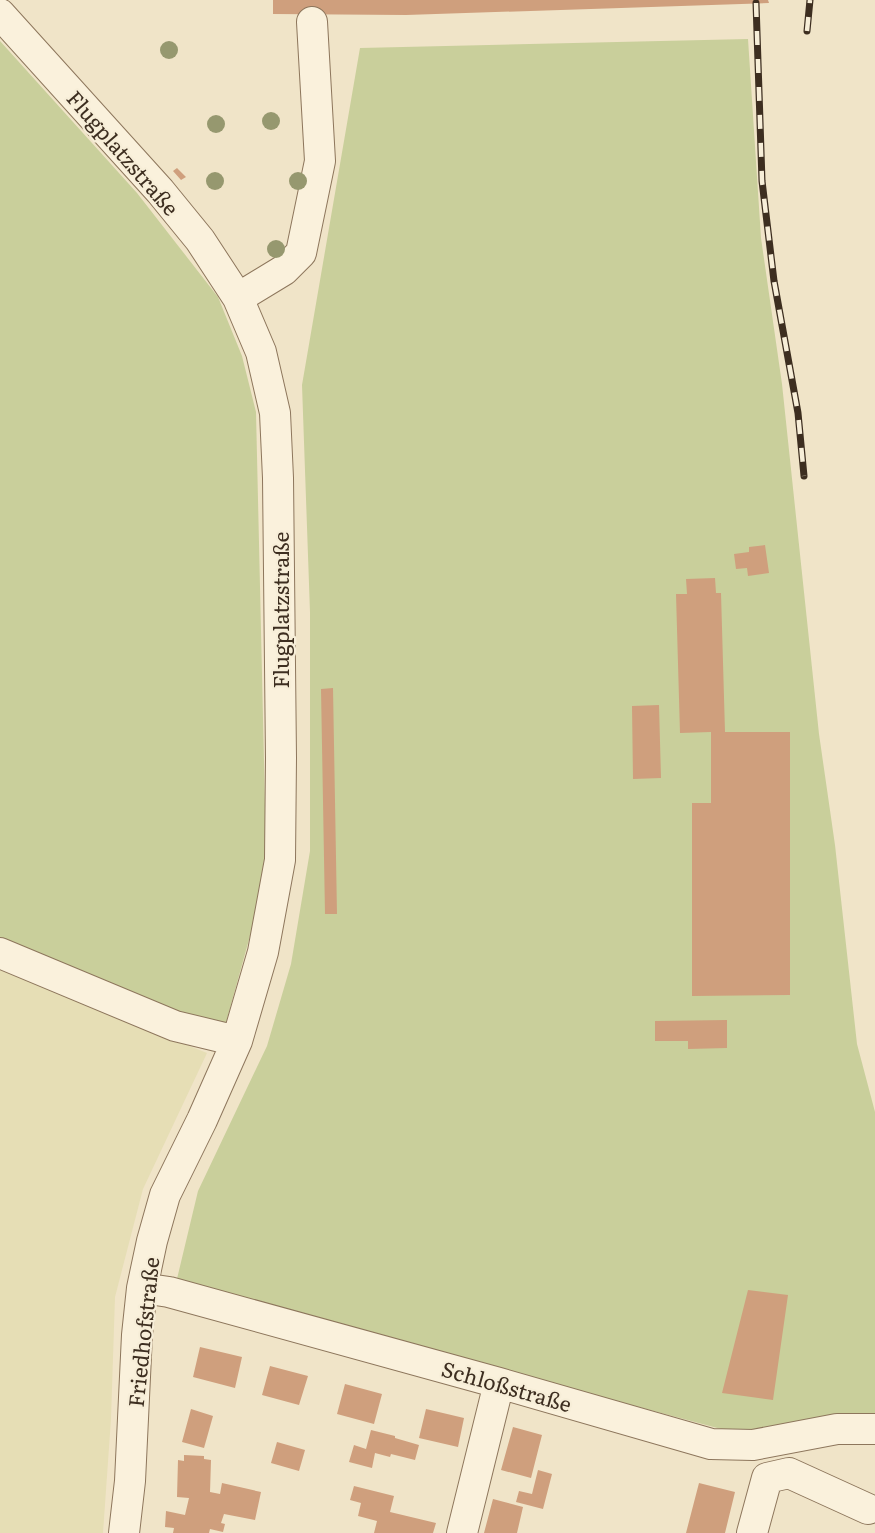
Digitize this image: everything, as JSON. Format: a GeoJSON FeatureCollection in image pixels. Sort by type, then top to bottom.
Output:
{"type":"FeatureCollection","features":[{"type":"Feature","properties":{"kind":"street","name":"Flugplatzstraße"},"geometry":{"type":"LineString","coordinates":[[0,14],[200,240],[238,298],[261,352],[274,413],[278,478],[281,758],[279,860],[263,952],[237,1041]]}},
{"type":"Feature","properties":{"kind":"street"},"geometry":{"type":"LineString","coordinates":[[238,298],[284,270],[301,253],[320,161],[312,22]]}},
{"type":"Feature","properties":{"kind":"street"},"geometry":{"type":"LineString","coordinates":[[0,953],[175,1026],[237,1041]]}},
{"type":"Feature","properties":{"kind":"street","name":"Friedhofstraße"},"geometry":{"type":"LineString","coordinates":[[124,1533],[130,1481],[137,1335],[142,1288],[152,1241],[165,1195],[237,1041]]}},
{"type":"Feature","properties":{"kind":"street","name":"Schloßstraße"},"geometry":{"type":"LineString","coordinates":[[142,1288],[180,1295],[711,1444],[753,1445],[837,1429],[875,1429]]}},
{"type":"Feature","properties":{"kind":"street"},"geometry":{"type":"LineString","coordinates":[[462,1533],[499,1383]]}},
{"type":"Feature","properties":{"kind":"street"},"geometry":{"type":"LineString","coordinates":[[752,1533],[767,1479],[789,1473],[868,1509]]}},
{"type":"Feature","properties":{"kind":"shaded area"},"geometry":{"type":"Polygon","coordinates":[[[0,970],[207,1053],[143,1189],[115,1297],[111,1419],[103,1533],[0,1533],[0,970]]]}},
{"type":"Feature","properties":{"kind":"green space"},"geometry":{"type":"Polygon","coordinates":[[[748,39],[761,238],[782,384],[819,734],[835,845],[857,1044],[875,1112],[875,1417],[736,1433],[176,1283],[198,1191],[267,1046],[291,964],[310,851],[310,612],[302,385],[360,48],[748,39]]]}},
{"type":"Feature","properties":{"kind":"green space"},"geometry":{"type":"Polygon","coordinates":[[[0,41],[137,193],[218,297],[242,356],[256,412],[266,849],[253,925],[224,1030],[0,945],[0,41]]]}},
{"type":"Feature","properties":{"kind":"building"},"geometry":{"type":"Polygon","coordinates":[[[273,0],[768,0],[769,3],[406,15],[273,14],[273,0]]]}},
{"type":"Feature","properties":{"kind":"building"},"geometry":{"type":"Polygon","coordinates":[[[177,168],[186,177],[181,180],[173,171],[177,168]]]}},
{"type":"Feature","properties":{"kind":"building"},"geometry":{"type":"Polygon","coordinates":[[[765,545],[769,573],[748,576],[747,568],[736,569],[734,554],[749,552],[749,547],[765,545]]]}},
{"type":"Feature","properties":{"kind":"building"},"geometry":{"type":"Polygon","coordinates":[[[715,578],[716,593],[721,593],[725,732],[790,732],[790,995],[692,996],[692,803],[711,803],[711,732],[680,733],[676,594],[687,594],[686,579],[715,578]]]}},
{"type":"Feature","properties":{"kind":"building"},"geometry":{"type":"Polygon","coordinates":[[[333,688],[337,914],[325,914],[321,689],[333,688]]]}},
{"type":"Feature","properties":{"kind":"building"},"geometry":{"type":"Polygon","coordinates":[[[659,705],[661,778],[633,779],[632,706],[659,705]]]}},
{"type":"Feature","properties":{"kind":"building"},"geometry":{"type":"Polygon","coordinates":[[[727,1020],[727,1048],[688,1049],[688,1041],[655,1041],[655,1021],[727,1020]]]}},
{"type":"Feature","properties":{"kind":"building"},"geometry":{"type":"Polygon","coordinates":[[[748,1290],[788,1295],[773,1400],[722,1393],[748,1290]]]}},
{"type":"Feature","properties":{"kind":"building"},"geometry":{"type":"Polygon","coordinates":[[[200,1347],[242,1357],[235,1388],[193,1377],[200,1347]]]}},
{"type":"Feature","properties":{"kind":"building"},"geometry":{"type":"Polygon","coordinates":[[[270,1366],[308,1376],[299,1405],[262,1395],[270,1366]]]}},
{"type":"Feature","properties":{"kind":"building"},"geometry":{"type":"Polygon","coordinates":[[[345,1384],[382,1394],[374,1424],[337,1414],[345,1384]]]}},
{"type":"Feature","properties":{"kind":"building"},"geometry":{"type":"Polygon","coordinates":[[[191,1409],[213,1416],[204,1448],[182,1442],[191,1409]]]}},
{"type":"Feature","properties":{"kind":"building"},"geometry":{"type":"Polygon","coordinates":[[[426,1409],[464,1418],[458,1447],[419,1438],[426,1409]]]}},
{"type":"Feature","properties":{"kind":"building"},"geometry":{"type":"Polygon","coordinates":[[[513,1427],[542,1435],[531,1478],[501,1470],[513,1427]]]}},
{"type":"Feature","properties":{"kind":"building"},"geometry":{"type":"Polygon","coordinates":[[[371,1430],[419,1445],[415,1460],[375,1453],[372,1468],[349,1462],[354,1445],[366,1449],[371,1430]]]}},
{"type":"Feature","properties":{"kind":"building"},"geometry":{"type":"Polygon","coordinates":[[[277,1442],[305,1450],[299,1471],[271,1463],[277,1442]]]}},
{"type":"Feature","properties":{"kind":"building"},"geometry":{"type":"Polygon","coordinates":[[[184,1455],[204,1456],[204,1459],[211,1460],[210,1492],[220,1494],[222,1483],[261,1492],[255,1520],[224,1514],[221,1523],[225,1524],[223,1532],[210,1529],[209,1533],[173,1533],[174,1528],[165,1527],[166,1511],[185,1515],[189,1498],[177,1497],[178,1460],[184,1461],[184,1455]]]}},
{"type":"Feature","properties":{"kind":"building"},"geometry":{"type":"Polygon","coordinates":[[[538,1470],[552,1474],[543,1509],[516,1502],[519,1491],[532,1494],[538,1470]]]}},
{"type":"Feature","properties":{"kind":"building"},"geometry":{"type":"Polygon","coordinates":[[[699,1483],[735,1492],[725,1533],[686,1533],[699,1483]]]}},
{"type":"Feature","properties":{"kind":"building"},"geometry":{"type":"Polygon","coordinates":[[[354,1486],[394,1496],[390,1512],[436,1523],[433,1533],[374,1533],[377,1521],[358,1516],[361,1503],[350,1500],[354,1486]]]}},
{"type":"Feature","properties":{"kind":"building"},"geometry":{"type":"Polygon","coordinates":[[[493,1499],[523,1507],[517,1533],[484,1533],[493,1499]]]}},
{"type":"Feature","properties":{"kind":"railway"},"geometry":{"type":"LineString","coordinates":[[807,31],[810,0]]}},
{"type":"Feature","properties":{"kind":"railway"},"geometry":{"type":"LineString","coordinates":[[756,3],[762,181],[774,281],[798,413],[804,476]]}}]}
